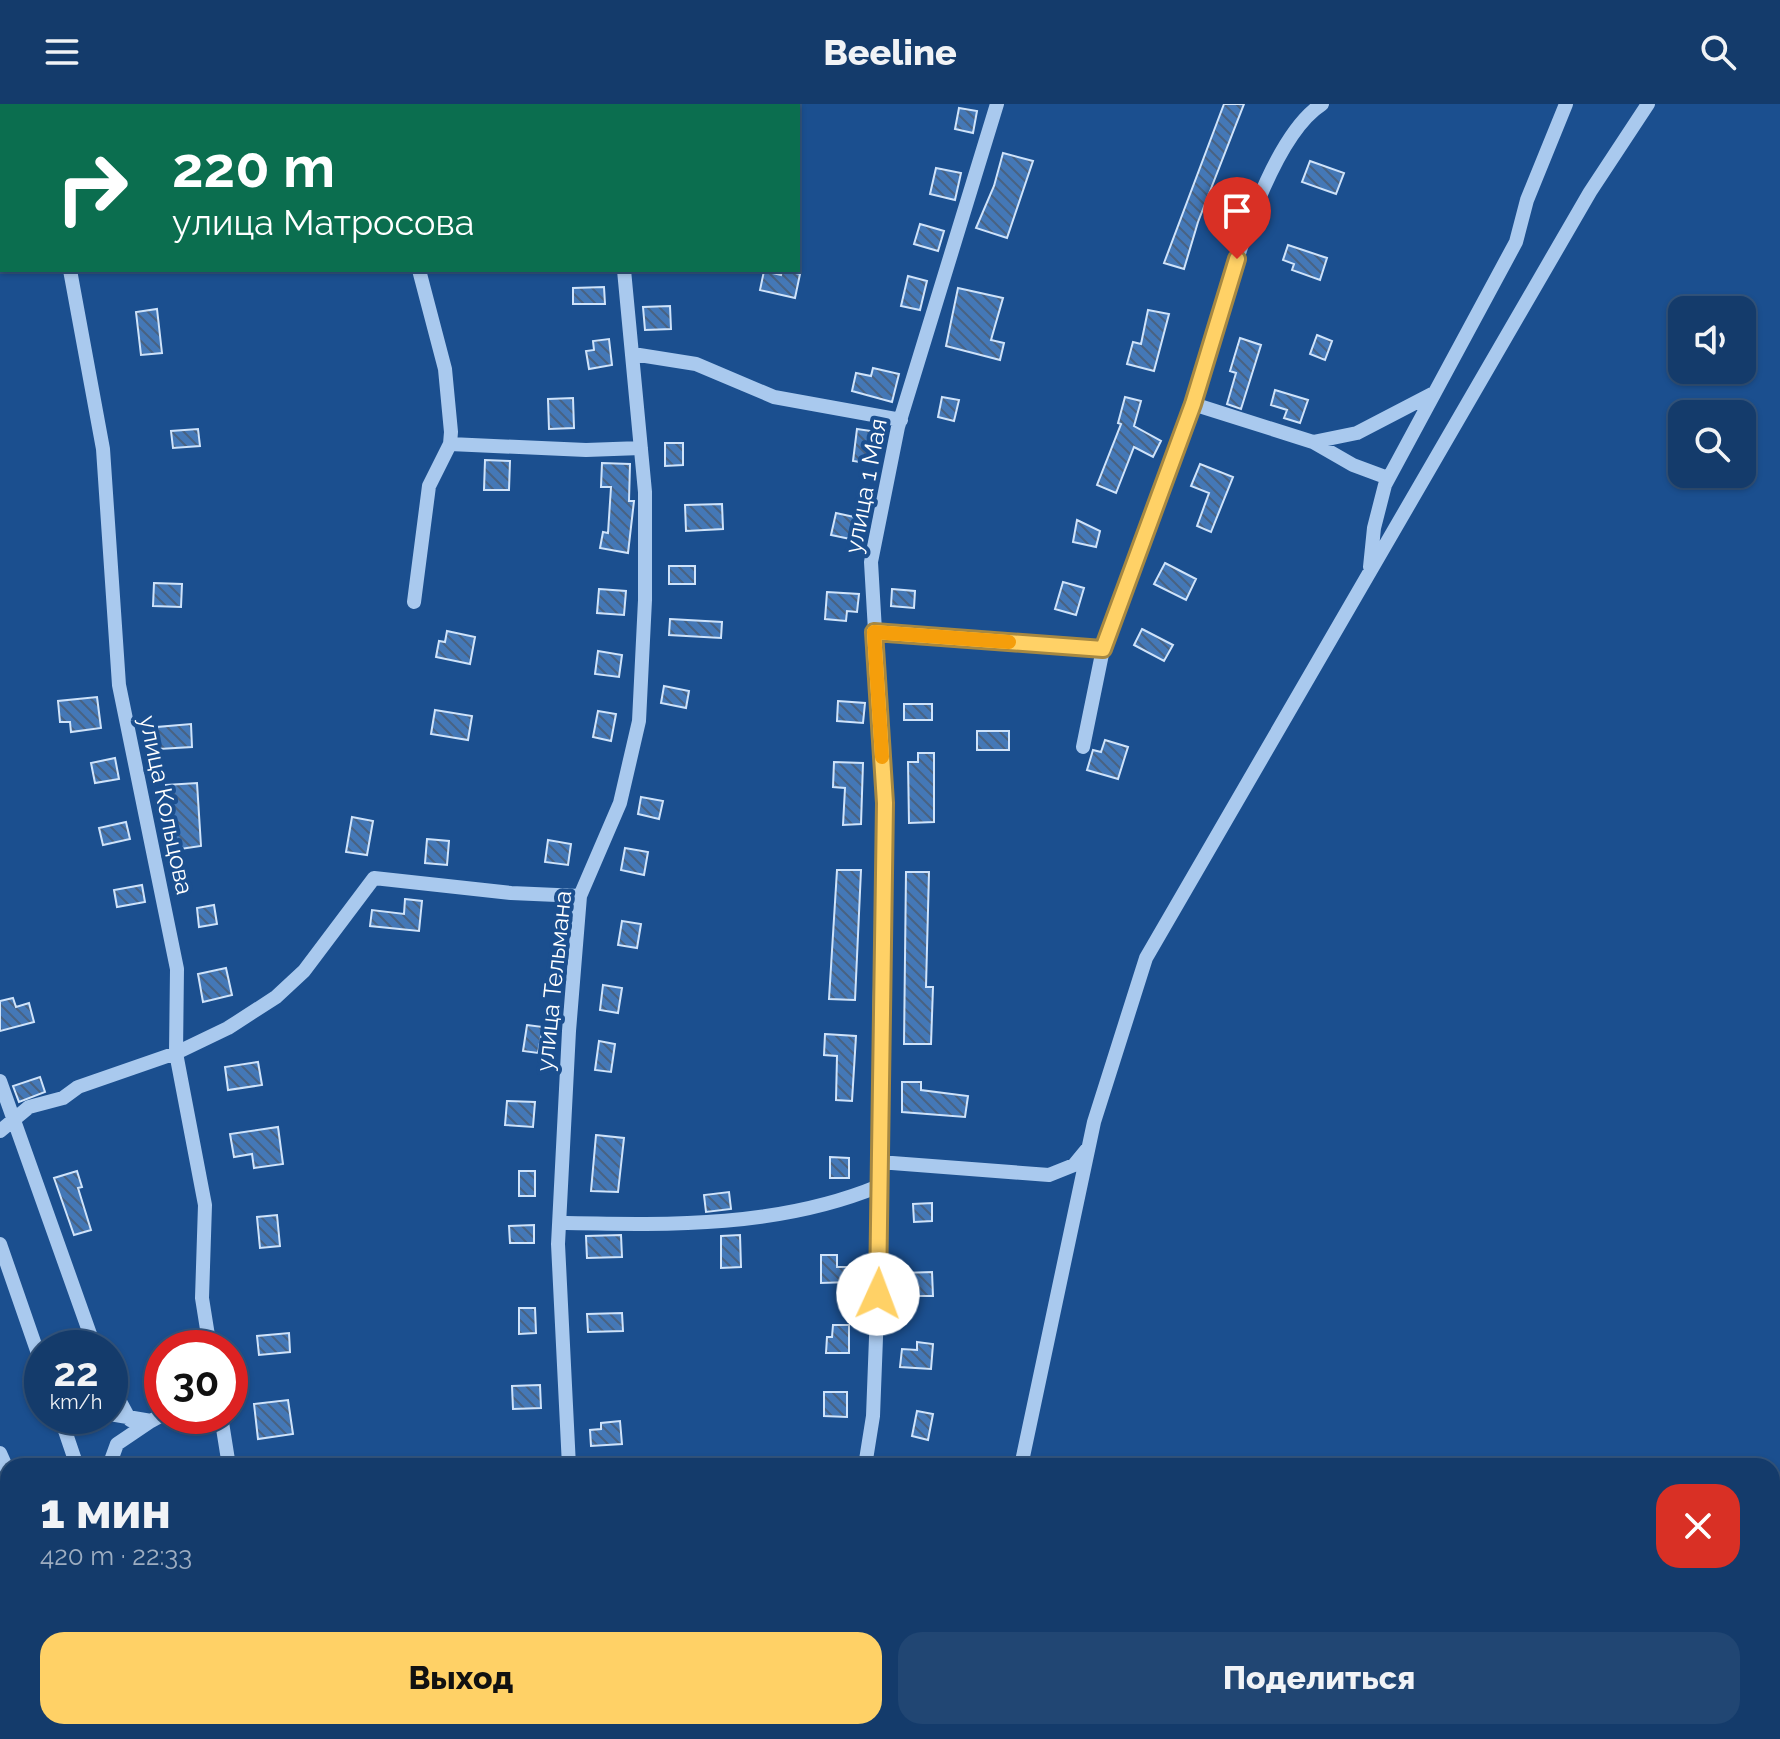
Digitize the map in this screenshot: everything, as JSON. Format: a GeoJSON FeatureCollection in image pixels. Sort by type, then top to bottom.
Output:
{"type":"FeatureCollection","features":[{"type":"Feature","properties":{"kind":"street","name":"улица 1 Мая"},"geometry":{"type":"LineString","coordinates":[[866,1458],[873,1416],[885,803],[871,562],[901,420],[997,104]]}},
{"type":"Feature","properties":{"kind":"street"},"geometry":{"type":"LineString","coordinates":[[1083,747],[1103,649],[1193,404],[1237,259],[1277,160],[1309,112],[1322,104]]}},
{"type":"Feature","properties":{"kind":"street"},"geometry":{"type":"LineString","coordinates":[[1369,571],[1378,507],[1388,478],[1516,242],[1527,200],[1566,104]]}},
{"type":"Feature","properties":{"kind":"street"},"geometry":{"type":"LineString","coordinates":[[1023,1458],[1089,1146],[1146,958],[1590,192],[1648,104]]}},
{"type":"Feature","properties":{"kind":"street","name":"улица Кольцова"},"geometry":{"type":"LineString","coordinates":[[70,272],[103,449],[119,685],[177,969],[176,1053],[205,1205],[202,1298],[207,1330]]}},
{"type":"Feature","properties":{"kind":"street"},"geometry":{"type":"LineString","coordinates":[[414,602],[429,486],[450,444],[445,369],[420,272]]}},
{"type":"Feature","properties":{"kind":"street","name":"улица Тельмана"},"geometry":{"type":"LineString","coordinates":[[568,1458],[564,1412],[560,1223],[569,1031],[580,896],[620,803],[639,721],[645,600],[645,492],[624,272]]}},
{"type":"Feature","properties":{"kind":"street"},"geometry":{"type":"LineString","coordinates":[[633,354],[696,364],[774,397],[901,420]]}},
{"type":"Feature","properties":{"kind":"street"},"geometry":{"type":"LineString","coordinates":[[1313,442],[1357,433],[1435,392]]}},
{"type":"Feature","properties":{"kind":"street"},"geometry":{"type":"LineString","coordinates":[[1193,404],[1313,442],[1353,465],[1388,478]]}},
{"type":"Feature","properties":{"kind":"street"},"geometry":{"type":"LineString","coordinates":[[450,444],[586,450],[641,448]]}},
{"type":"Feature","properties":{"kind":"street"},"geometry":{"type":"LineString","coordinates":[[874,632],[1103,649]]}},
{"type":"Feature","properties":{"kind":"street"},"geometry":{"type":"LineString","coordinates":[[0,1131],[29,1107],[63,1098],[78,1087],[176,1053],[228,1028],[276,997],[304,971],[374,878],[511,893],[580,896]]}},
{"type":"Feature","properties":{"kind":"street"},"geometry":{"type":"LineString","coordinates":[[0,1081],[89,1330]]}},
{"type":"Feature","properties":{"kind":"street"},"geometry":{"type":"LineString","coordinates":[[879,1162],[1049,1175],[1074,1165],[1089,1146]]}},
{"type":"Feature","properties":{"kind":"street"},"geometry":{"type":"LineString","coordinates":[[560,1223],[709,1224],[824,1204],[879,1186]]}},
{"type":"Feature","properties":{"kind":"street"},"geometry":{"type":"LineString","coordinates":[[0,1244],[30,1330]]}},
{"type":"Feature","properties":{"kind":"street"},"geometry":{"type":"LineString","coordinates":[[128,1416],[130,1420],[144,1419]]}},
{"type":"Feature","properties":{"kind":"street"},"geometry":{"type":"LineString","coordinates":[[112,1458],[117,1444],[144,1426]]}},
{"type":"Feature","properties":{"kind":"street"},"geometry":{"type":"LineString","coordinates":[[66,1434],[74,1458]]}},
{"type":"Feature","properties":{"kind":"street"},"geometry":{"type":"LineString","coordinates":[[224,1434],[228,1458]]}},
{"type":"Feature","properties":{"kind":"building"},"geometry":{"type":"Polygon","coordinates":[[[1224,104],[1244,104],[1198,222],[1184,269],[1164,263],[1224,104]]]}},
{"type":"Feature","properties":{"kind":"building"},"geometry":{"type":"Polygon","coordinates":[[[959,108],[977,111],[973,133],[955,129],[959,108]]]}},
{"type":"Feature","properties":{"kind":"building"},"geometry":{"type":"Polygon","coordinates":[[[1003,153],[1033,161],[1007,238],[976,228],[994,186],[1003,153]]]}},
{"type":"Feature","properties":{"kind":"building"},"geometry":{"type":"Polygon","coordinates":[[[1310,161],[1344,173],[1336,194],[1302,182],[1310,161]]]}},
{"type":"Feature","properties":{"kind":"building"},"geometry":{"type":"Polygon","coordinates":[[[936,168],[961,173],[955,200],[930,194],[936,168]]]}},
{"type":"Feature","properties":{"kind":"building"},"geometry":{"type":"Polygon","coordinates":[[[920,224],[944,231],[938,251],[914,244],[920,224]]]}},
{"type":"Feature","properties":{"kind":"building"},"geometry":{"type":"Polygon","coordinates":[[[1288,245],[1327,258],[1320,280],[1292,270],[1294,264],[1283,260],[1288,245]]]}},
{"type":"Feature","properties":{"kind":"building"},"geometry":{"type":"Polygon","coordinates":[[[764,272],[781,275],[782,272],[800,274],[795,298],[760,290],[764,272]]]}},
{"type":"Feature","properties":{"kind":"building"},"geometry":{"type":"Polygon","coordinates":[[[908,276],[927,281],[920,310],[901,306],[908,276]]]}},
{"type":"Feature","properties":{"kind":"building"},"geometry":{"type":"Polygon","coordinates":[[[604,287],[605,304],[573,304],[573,288],[604,287]]]}},
{"type":"Feature","properties":{"kind":"building"},"geometry":{"type":"Polygon","coordinates":[[[958,288],[1003,298],[991,340],[1004,343],[1000,360],[946,346],[958,288]]]}},
{"type":"Feature","properties":{"kind":"building"},"geometry":{"type":"Polygon","coordinates":[[[670,306],[671,329],[645,330],[643,307],[670,306]]]}},
{"type":"Feature","properties":{"kind":"building"},"geometry":{"type":"Polygon","coordinates":[[[157,309],[162,353],[141,355],[136,312],[157,309]]]}},
{"type":"Feature","properties":{"kind":"building"},"geometry":{"type":"Polygon","coordinates":[[[1148,310],[1169,314],[1154,371],[1127,364],[1133,342],[1141,344],[1148,310]]]}},
{"type":"Feature","properties":{"kind":"building"},"geometry":{"type":"Polygon","coordinates":[[[1317,335],[1332,341],[1325,360],[1310,354],[1317,335]]]}},
{"type":"Feature","properties":{"kind":"building"},"geometry":{"type":"Polygon","coordinates":[[[1240,338],[1261,345],[1241,409],[1227,404],[1236,373],[1230,371],[1240,338]]]}},
{"type":"Feature","properties":{"kind":"building"},"geometry":{"type":"Polygon","coordinates":[[[609,339],[612,365],[589,369],[586,351],[594,350],[593,341],[609,339]]]}},
{"type":"Feature","properties":{"kind":"building"},"geometry":{"type":"Polygon","coordinates":[[[873,368],[899,374],[892,402],[852,391],[856,373],[871,376],[873,368]]]}},
{"type":"Feature","properties":{"kind":"building"},"geometry":{"type":"Polygon","coordinates":[[[1275,390],[1308,400],[1300,423],[1284,418],[1287,410],[1271,405],[1275,390]]]}},
{"type":"Feature","properties":{"kind":"building"},"geometry":{"type":"Polygon","coordinates":[[[942,397],[959,400],[954,421],[938,417],[942,397]]]}},
{"type":"Feature","properties":{"kind":"building"},"geometry":{"type":"Polygon","coordinates":[[[1125,397],[1141,401],[1134,426],[1161,441],[1153,457],[1134,447],[1116,493],[1097,485],[1121,424],[1118,423],[1125,397]]]}},
{"type":"Feature","properties":{"kind":"building"},"geometry":{"type":"Polygon","coordinates":[[[573,398],[574,428],[549,429],[548,399],[573,398]]]}},
{"type":"Feature","properties":{"kind":"building"},"geometry":{"type":"Polygon","coordinates":[[[198,429],[200,446],[173,448],[171,431],[198,429]]]}},
{"type":"Feature","properties":{"kind":"building"},"geometry":{"type":"Polygon","coordinates":[[[857,429],[878,432],[874,464],[853,461],[857,429]]]}},
{"type":"Feature","properties":{"kind":"building"},"geometry":{"type":"Polygon","coordinates":[[[665,443],[683,443],[683,465],[665,466],[665,443]]]}},
{"type":"Feature","properties":{"kind":"building"},"geometry":{"type":"Polygon","coordinates":[[[485,460],[510,461],[509,490],[484,490],[485,460]]]}},
{"type":"Feature","properties":{"kind":"building"},"geometry":{"type":"Polygon","coordinates":[[[602,463],[630,464],[629,501],[634,501],[628,553],[600,548],[603,532],[608,533],[611,487],[601,487],[602,463]]]}},
{"type":"Feature","properties":{"kind":"building"},"geometry":{"type":"Polygon","coordinates":[[[1200,464],[1233,477],[1211,532],[1197,526],[1209,493],[1191,486],[1200,464]]]}},
{"type":"Feature","properties":{"kind":"building"},"geometry":{"type":"Polygon","coordinates":[[[722,504],[723,529],[686,531],[685,505],[722,504]]]}},
{"type":"Feature","properties":{"kind":"building"},"geometry":{"type":"Polygon","coordinates":[[[836,513],[859,518],[855,540],[831,535],[836,513]]]}},
{"type":"Feature","properties":{"kind":"building"},"geometry":{"type":"Polygon","coordinates":[[[1077,520],[1100,531],[1096,547],[1073,542],[1077,520]]]}},
{"type":"Feature","properties":{"kind":"building"},"geometry":{"type":"Polygon","coordinates":[[[1165,563],[1196,579],[1186,600],[1154,584],[1165,563]]]}},
{"type":"Feature","properties":{"kind":"building"},"geometry":{"type":"Polygon","coordinates":[[[669,566],[695,566],[695,584],[669,584],[669,566]]]}},
{"type":"Feature","properties":{"kind":"building"},"geometry":{"type":"Polygon","coordinates":[[[1063,582],[1084,588],[1076,615],[1055,609],[1063,582]]]}},
{"type":"Feature","properties":{"kind":"building"},"geometry":{"type":"Polygon","coordinates":[[[154,583],[182,584],[181,607],[153,606],[154,583]]]}},
{"type":"Feature","properties":{"kind":"building"},"geometry":{"type":"Polygon","coordinates":[[[599,589],[626,591],[624,615],[597,613],[599,589]]]}},
{"type":"Feature","properties":{"kind":"building"},"geometry":{"type":"Polygon","coordinates":[[[892,589],[915,591],[914,608],[891,606],[892,589]]]}},
{"type":"Feature","properties":{"kind":"building"},"geometry":{"type":"Polygon","coordinates":[[[827,592],[859,594],[857,612],[847,611],[846,621],[825,619],[827,592]]]}},
{"type":"Feature","properties":{"kind":"building"},"geometry":{"type":"Polygon","coordinates":[[[670,619],[722,622],[721,638],[669,635],[670,619]]]}},
{"type":"Feature","properties":{"kind":"building"},"geometry":{"type":"Polygon","coordinates":[[[1142,629],[1173,645],[1164,661],[1134,645],[1142,629]]]}},
{"type":"Feature","properties":{"kind":"building"},"geometry":{"type":"Polygon","coordinates":[[[447,631],[475,637],[470,664],[436,657],[439,641],[445,642],[447,631]]]}},
{"type":"Feature","properties":{"kind":"building"},"geometry":{"type":"Polygon","coordinates":[[[598,651],[622,655],[619,677],[595,674],[598,651]]]}},
{"type":"Feature","properties":{"kind":"building"},"geometry":{"type":"Polygon","coordinates":[[[664,686],[689,691],[686,708],[661,703],[664,686]]]}},
{"type":"Feature","properties":{"kind":"building"},"geometry":{"type":"Polygon","coordinates":[[[97,697],[101,728],[71,732],[70,722],[60,722],[58,701],[97,697]]]}},
{"type":"Feature","properties":{"kind":"building"},"geometry":{"type":"Polygon","coordinates":[[[838,701],[865,703],[863,723],[837,721],[838,701]]]}},
{"type":"Feature","properties":{"kind":"building"},"geometry":{"type":"Polygon","coordinates":[[[904,704],[932,704],[932,720],[904,720],[904,704]]]}},
{"type":"Feature","properties":{"kind":"building"},"geometry":{"type":"Polygon","coordinates":[[[435,710],[472,716],[468,740],[431,734],[435,710]]]}},
{"type":"Feature","properties":{"kind":"building"},"geometry":{"type":"Polygon","coordinates":[[[598,711],[616,714],[611,741],[593,737],[598,711]]]}},
{"type":"Feature","properties":{"kind":"building"},"geometry":{"type":"Polygon","coordinates":[[[191,724],[192,747],[159,749],[157,727],[191,724]]]}},
{"type":"Feature","properties":{"kind":"building"},"geometry":{"type":"Polygon","coordinates":[[[977,731],[1009,731],[1009,750],[977,750],[977,731]]]}},
{"type":"Feature","properties":{"kind":"building"},"geometry":{"type":"Polygon","coordinates":[[[1105,740],[1128,747],[1118,779],[1087,770],[1093,750],[1101,752],[1105,740]]]}},
{"type":"Feature","properties":{"kind":"building"},"geometry":{"type":"Polygon","coordinates":[[[918,753],[934,753],[934,822],[909,823],[908,762],[918,762],[918,753]]]}},
{"type":"Feature","properties":{"kind":"building"},"geometry":{"type":"Polygon","coordinates":[[[115,758],[119,779],[95,783],[91,763],[115,758]]]}},
{"type":"Feature","properties":{"kind":"building"},"geometry":{"type":"Polygon","coordinates":[[[834,762],[863,763],[861,824],[843,825],[845,788],[833,787],[834,762]]]}},
{"type":"Feature","properties":{"kind":"building"},"geometry":{"type":"Polygon","coordinates":[[[197,783],[201,846],[173,850],[166,785],[197,783]]]}},
{"type":"Feature","properties":{"kind":"building"},"geometry":{"type":"Polygon","coordinates":[[[641,797],[663,801],[659,819],[638,814],[641,797]]]}},
{"type":"Feature","properties":{"kind":"building"},"geometry":{"type":"Polygon","coordinates":[[[352,817],[373,821],[367,855],[346,852],[352,817]]]}},
{"type":"Feature","properties":{"kind":"building"},"geometry":{"type":"Polygon","coordinates":[[[126,822],[130,839],[103,845],[99,828],[126,822]]]}},
{"type":"Feature","properties":{"kind":"building"},"geometry":{"type":"Polygon","coordinates":[[[427,839],[449,841],[447,865],[425,863],[427,839]]]}},
{"type":"Feature","properties":{"kind":"building"},"geometry":{"type":"Polygon","coordinates":[[[548,840],[571,844],[568,865],[545,862],[548,840]]]}},
{"type":"Feature","properties":{"kind":"building"},"geometry":{"type":"Polygon","coordinates":[[[625,848],[648,852],[644,875],[621,870],[625,848]]]}},
{"type":"Feature","properties":{"kind":"building"},"geometry":{"type":"Polygon","coordinates":[[[837,870],[861,870],[855,1000],[829,999],[837,870]]]}},
{"type":"Feature","properties":{"kind":"building"},"geometry":{"type":"Polygon","coordinates":[[[906,872],[929,872],[926,987],[933,987],[931,1044],[904,1044],[906,872]]]}},
{"type":"Feature","properties":{"kind":"building"},"geometry":{"type":"Polygon","coordinates":[[[142,885],[145,902],[117,907],[114,890],[142,885]]]}},
{"type":"Feature","properties":{"kind":"building"},"geometry":{"type":"Polygon","coordinates":[[[405,899],[422,901],[419,931],[370,926],[372,910],[404,914],[405,899]]]}},
{"type":"Feature","properties":{"kind":"building"},"geometry":{"type":"Polygon","coordinates":[[[214,905],[217,924],[199,927],[197,908],[214,905]]]}},
{"type":"Feature","properties":{"kind":"building"},"geometry":{"type":"Polygon","coordinates":[[[622,921],[641,924],[637,948],[618,945],[622,921]]]}},
{"type":"Feature","properties":{"kind":"building"},"geometry":{"type":"Polygon","coordinates":[[[226,968],[232,995],[203,1002],[198,974],[226,968]]]}},
{"type":"Feature","properties":{"kind":"building"},"geometry":{"type":"Polygon","coordinates":[[[603,985],[622,988],[618,1013],[600,1010],[603,985]]]}},
{"type":"Feature","properties":{"kind":"building"},"geometry":{"type":"Polygon","coordinates":[[[13,998],[16,1007],[29,1003],[34,1022],[0,1031],[0,1001],[13,998]]]}},
{"type":"Feature","properties":{"kind":"building"},"geometry":{"type":"Polygon","coordinates":[[[527,1025],[543,1027],[538,1053],[523,1051],[527,1025]]]}},
{"type":"Feature","properties":{"kind":"building"},"geometry":{"type":"Polygon","coordinates":[[[825,1034],[856,1036],[852,1101],[836,1100],[837,1056],[824,1055],[825,1034]]]}},
{"type":"Feature","properties":{"kind":"building"},"geometry":{"type":"Polygon","coordinates":[[[599,1041],[615,1044],[611,1072],[595,1070],[599,1041]]]}},
{"type":"Feature","properties":{"kind":"building"},"geometry":{"type":"Polygon","coordinates":[[[258,1062],[262,1085],[228,1090],[225,1067],[258,1062]]]}},
{"type":"Feature","properties":{"kind":"building"},"geometry":{"type":"Polygon","coordinates":[[[40,1077],[45,1092],[19,1102],[13,1086],[40,1077]]]}},
{"type":"Feature","properties":{"kind":"building"},"geometry":{"type":"Polygon","coordinates":[[[902,1082],[921,1082],[921,1090],[968,1096],[965,1117],[902,1112],[902,1082]]]}},
{"type":"Feature","properties":{"kind":"building"},"geometry":{"type":"Polygon","coordinates":[[[507,1101],[535,1102],[533,1127],[505,1125],[507,1101]]]}},
{"type":"Feature","properties":{"kind":"building"},"geometry":{"type":"Polygon","coordinates":[[[278,1127],[283,1164],[254,1168],[252,1154],[234,1157],[230,1134],[278,1127]]]}},
{"type":"Feature","properties":{"kind":"building"},"geometry":{"type":"Polygon","coordinates":[[[596,1135],[624,1138],[618,1192],[591,1191],[596,1135]]]}},
{"type":"Feature","properties":{"kind":"building"},"geometry":{"type":"Polygon","coordinates":[[[830,1157],[849,1158],[849,1178],[830,1178],[830,1157]]]}},
{"type":"Feature","properties":{"kind":"building"},"geometry":{"type":"Polygon","coordinates":[[[77,1171],[82,1187],[78,1188],[91,1230],[74,1235],[54,1178],[77,1171]]]}},
{"type":"Feature","properties":{"kind":"building"},"geometry":{"type":"Polygon","coordinates":[[[519,1171],[535,1171],[535,1196],[519,1196],[519,1171]]]}},
{"type":"Feature","properties":{"kind":"building"},"geometry":{"type":"Polygon","coordinates":[[[729,1192],[731,1209],[706,1212],[704,1195],[729,1192]]]}},
{"type":"Feature","properties":{"kind":"building"},"geometry":{"type":"Polygon","coordinates":[[[932,1203],[932,1221],[914,1222],[913,1204],[932,1203]]]}},
{"type":"Feature","properties":{"kind":"building"},"geometry":{"type":"Polygon","coordinates":[[[277,1215],[280,1246],[260,1248],[257,1217],[277,1215]]]}},
{"type":"Feature","properties":{"kind":"building"},"geometry":{"type":"Polygon","coordinates":[[[534,1225],[534,1243],[510,1243],[509,1226],[534,1225]]]}},
{"type":"Feature","properties":{"kind":"building"},"geometry":{"type":"Polygon","coordinates":[[[621,1235],[622,1257],[587,1258],[586,1236],[621,1235]]]}},
{"type":"Feature","properties":{"kind":"building"},"geometry":{"type":"Polygon","coordinates":[[[740,1235],[741,1267],[721,1268],[721,1236],[740,1235]]]}},
{"type":"Feature","properties":{"kind":"building"},"geometry":{"type":"Polygon","coordinates":[[[821,1255],[837,1255],[837,1267],[850,1267],[850,1282],[821,1283],[821,1255]]]}},
{"type":"Feature","properties":{"kind":"building"},"geometry":{"type":"Polygon","coordinates":[[[932,1272],[933,1296],[902,1296],[902,1273],[932,1272]]]}},
{"type":"Feature","properties":{"kind":"building"},"geometry":{"type":"Polygon","coordinates":[[[519,1308],[535,1308],[536,1333],[519,1334],[519,1308]]]}},
{"type":"Feature","properties":{"kind":"building"},"geometry":{"type":"Polygon","coordinates":[[[622,1313],[623,1331],[588,1332],[587,1314],[622,1313]]]}},
{"type":"Feature","properties":{"kind":"building"},"geometry":{"type":"Polygon","coordinates":[[[833,1325],[849,1325],[849,1353],[826,1353],[827,1337],[832,1337],[833,1325]]]}},
{"type":"Feature","properties":{"kind":"building"},"geometry":{"type":"Polygon","coordinates":[[[289,1333],[290,1352],[259,1355],[257,1336],[289,1333]]]}},
{"type":"Feature","properties":{"kind":"building"},"geometry":{"type":"Polygon","coordinates":[[[917,1342],[933,1344],[931,1369],[900,1367],[902,1349],[917,1350],[917,1342]]]}},
{"type":"Feature","properties":{"kind":"building"},"geometry":{"type":"Polygon","coordinates":[[[540,1385],[541,1408],[513,1409],[512,1386],[540,1385]]]}},
{"type":"Feature","properties":{"kind":"building"},"geometry":{"type":"Polygon","coordinates":[[[824,1392],[847,1392],[847,1417],[824,1416],[824,1392]]]}},
{"type":"Feature","properties":{"kind":"building"},"geometry":{"type":"Polygon","coordinates":[[[288,1400],[293,1434],[258,1439],[254,1404],[288,1400]]]}},
{"type":"Feature","properties":{"kind":"building"},"geometry":{"type":"Polygon","coordinates":[[[917,1411],[933,1414],[928,1440],[912,1436],[917,1411]]]}},
{"type":"Feature","properties":{"kind":"building"},"geometry":{"type":"Polygon","coordinates":[[[620,1421],[622,1444],[591,1446],[590,1430],[601,1429],[601,1423],[620,1421]]]}},
{"type":"Feature","properties":{"kind":"slow traffic"},"geometry":{"type":"LineString","coordinates":[[882,757],[874,632],[1009,642]]}},
{"type":"Feature","properties":{"kind":"route"},"geometry":{"type":"LineString","coordinates":[[878,1294],[879,1024],[885,803],[874,632],[1103,649],[1193,404],[1237,259]]}}]}
